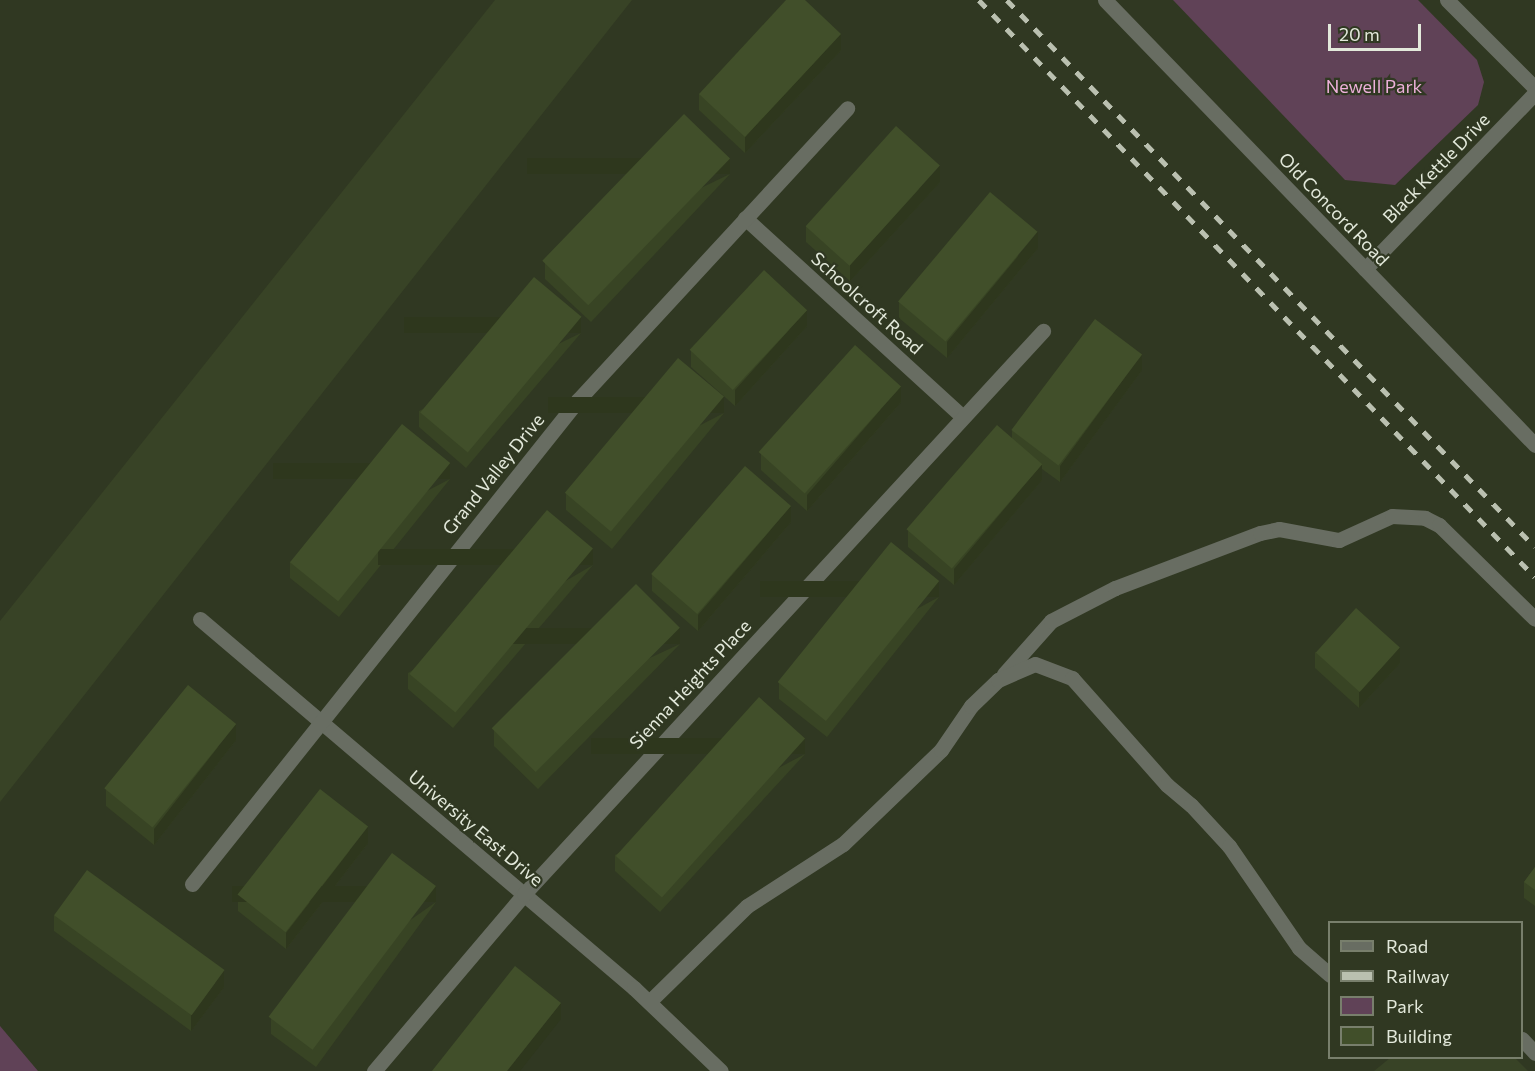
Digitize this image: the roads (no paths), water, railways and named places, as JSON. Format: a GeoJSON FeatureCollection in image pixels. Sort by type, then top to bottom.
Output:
{"type":"FeatureCollection","features":[{"type":"Feature","properties":{"kind":"street","name":"Old Concord Road"},"geometry":{"type":"LineString","coordinates":[[1105,0],[1535,445]]}},
{"type":"Feature","properties":{"kind":"street"},"geometry":{"type":"LineString","coordinates":[[1447,0],[1535,88]]}},
{"type":"Feature","properties":{"kind":"street","name":"Black Kettle Drive"},"geometry":{"type":"LineString","coordinates":[[1365,269],[1535,93]]}},
{"type":"Feature","properties":{"kind":"street","name":"Grand Valley Drive"},"geometry":{"type":"LineString","coordinates":[[192,884],[578,400],[847,108]]}},
{"type":"Feature","properties":{"kind":"street","name":"Schoolcroft Road"},"geometry":{"type":"LineString","coordinates":[[745,218],[963,417]]}},
{"type":"Feature","properties":{"kind":"street","name":"Sienna Heights Place"},"geometry":{"type":"LineString","coordinates":[[374,1071],[524,894],[1043,332]]}},
{"type":"Feature","properties":{"kind":"street"},"geometry":{"type":"LineString","coordinates":[[649,1002],[747,906],[843,844],[940,750],[971,706],[998,680],[1051,621],[1115,588],[1279,529],[1339,540],[1392,516],[1425,518],[1459,542],[1535,619]]}},
{"type":"Feature","properties":{"kind":"street","name":"University East Drive"},"geometry":{"type":"LineString","coordinates":[[200,619],[649,1002],[721,1071]]}},
{"type":"Feature","properties":{"kind":"street"},"geometry":{"type":"LineString","coordinates":[[998,680],[1035,664],[1072,678],[1167,786],[1191,805],[1229,846],[1299,948],[1328,974]]}},
{"type":"Feature","properties":{"kind":"street"},"geometry":{"type":"LineString","coordinates":[[1523,1041],[1535,1053]]}},
{"type":"Feature","properties":{"kind":"railway"},"geometry":{"type":"LineString","coordinates":[[979,0],[1535,577]]}},
{"type":"Feature","properties":{"kind":"railway"},"geometry":{"type":"LineString","coordinates":[[1007,0],[1535,547]]}},
{"type":"Feature","properties":{"kind":"park label","name":"Newell Park"},"geometry":{"type":"Point","coordinates":[1374,86]}}]}
